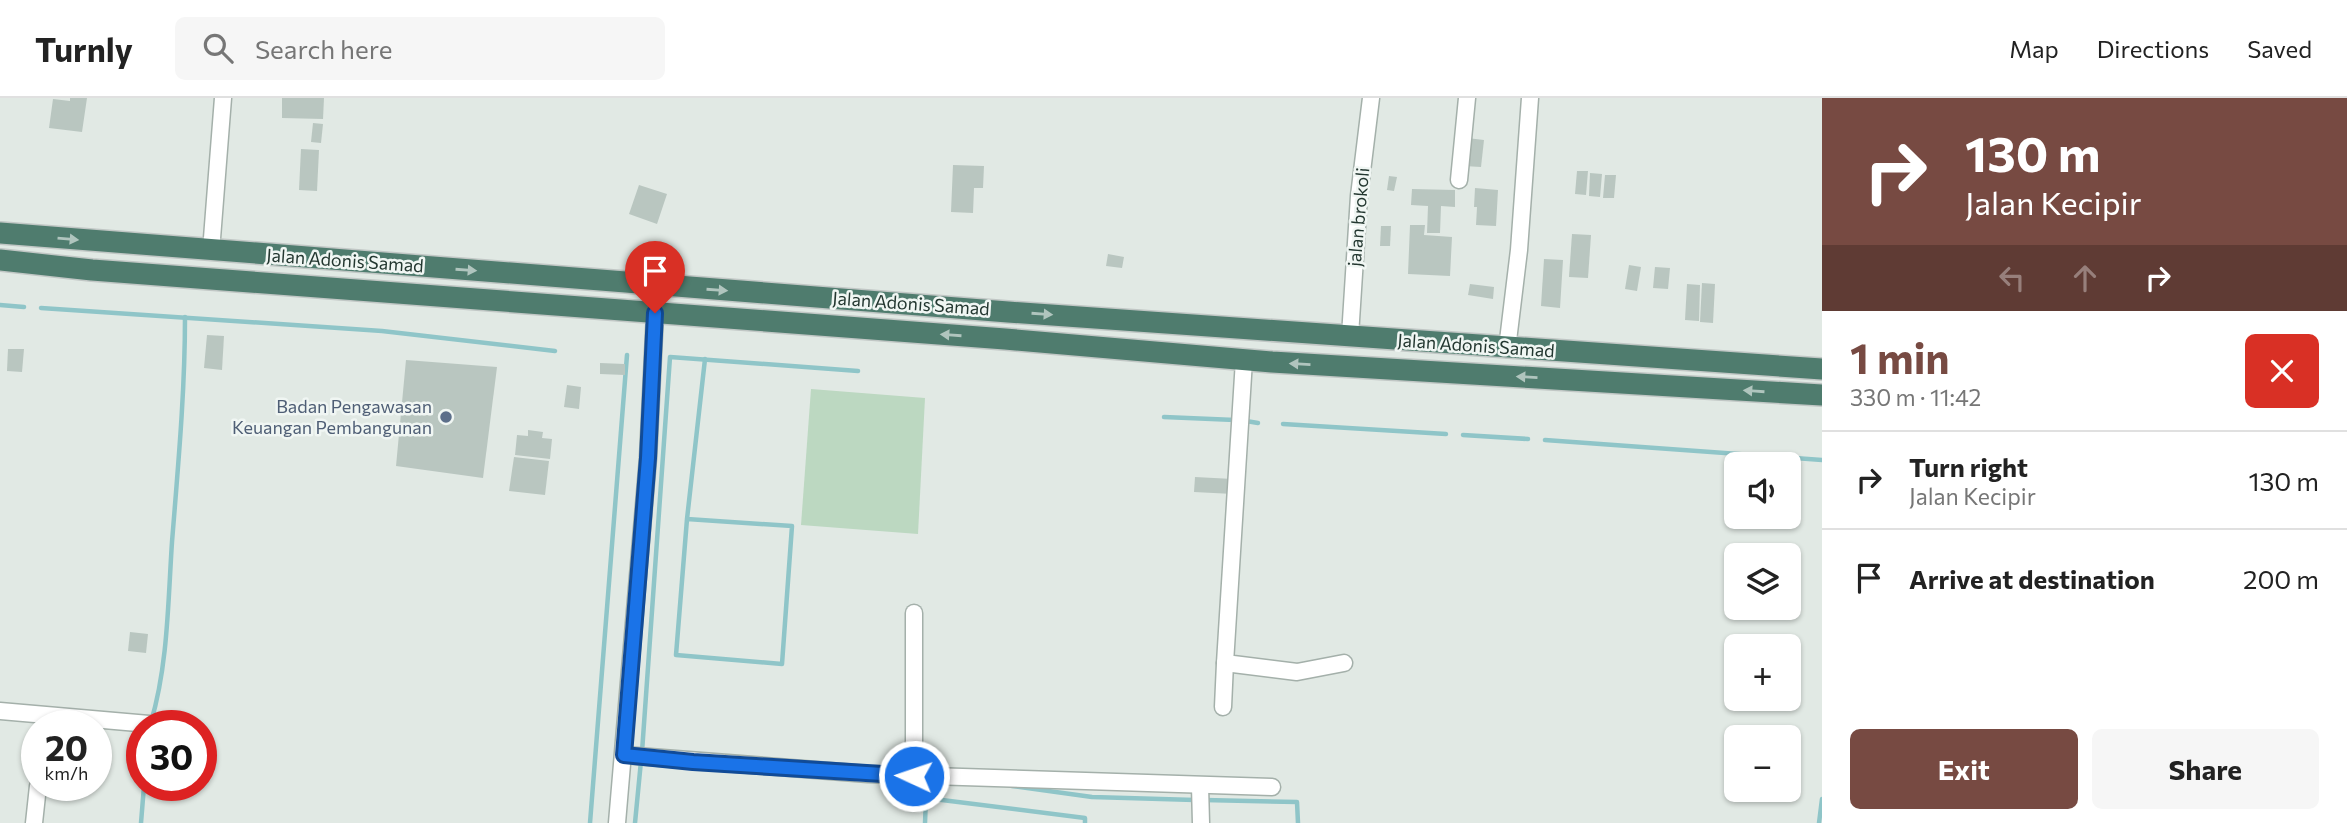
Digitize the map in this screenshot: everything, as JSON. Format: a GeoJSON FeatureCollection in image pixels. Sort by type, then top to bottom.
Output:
{"type":"FeatureCollection","features":[{"type":"Feature","properties":{"kind":"highway","name":"Jalan Adonis Samad"},"geometry":{"type":"LineString","coordinates":[[0,233],[1008,312],[1822,369]]}},
{"type":"Feature","properties":{"kind":"highway"},"geometry":{"type":"LineString","coordinates":[[36,264],[37,236]]}},
{"type":"Feature","properties":{"kind":"highway"},"geometry":{"type":"LineString","coordinates":[[0,261],[1244,360],[1822,395]]}},
{"type":"Feature","properties":{"kind":"highway"},"geometry":{"type":"LineString","coordinates":[[1006,339],[1008,312]]}},
{"type":"Feature","properties":{"kind":"street"},"geometry":{"type":"LineString","coordinates":[[211,251],[223,98]]}},
{"type":"Feature","properties":{"kind":"street","name":"jalan brokoli"},"geometry":{"type":"LineString","coordinates":[[1350,336],[1359,196],[1371,98]]}},
{"type":"Feature","properties":{"kind":"street"},"geometry":{"type":"LineString","coordinates":[[1459,180],[1467,98]]}},
{"type":"Feature","properties":{"kind":"street"},"geometry":{"type":"LineString","coordinates":[[1507,349],[1519,250],[1530,98]]}},
{"type":"Feature","properties":{"kind":"street"},"geometry":{"type":"LineString","coordinates":[[617,823],[630,755],[655,313]]}},
{"type":"Feature","properties":{"kind":"street"},"geometry":{"type":"LineString","coordinates":[[1223,707],[1244,360]]}},
{"type":"Feature","properties":{"kind":"street"},"geometry":{"type":"LineString","coordinates":[[914,613],[914,776]]}},
{"type":"Feature","properties":{"kind":"street"},"geometry":{"type":"LineString","coordinates":[[1225,663],[1297,672],[1344,663]]}},
{"type":"Feature","properties":{"kind":"street"},"geometry":{"type":"LineString","coordinates":[[0,711],[21,716]]}},
{"type":"Feature","properties":{"kind":"street"},"geometry":{"type":"LineString","coordinates":[[630,755],[914,776],[1201,803],[1272,787]]}},
{"type":"Feature","properties":{"kind":"street"},"geometry":{"type":"LineString","coordinates":[[34,823],[36,801]]}},
{"type":"Feature","properties":{"kind":"green space"},"geometry":{"type":"Polygon","coordinates":[[[811,389],[925,398],[918,534],[801,525],[811,389]]]}},
{"type":"Feature","properties":{"kind":"building"},"geometry":{"type":"Polygon","coordinates":[[[70,98],[87,98],[82,132],[49,128],[53,99],[70,101],[70,98]]]}},
{"type":"Feature","properties":{"kind":"building"},"geometry":{"type":"Polygon","coordinates":[[[282,98],[324,98],[323,119],[282,118],[282,98]]]}},
{"type":"Feature","properties":{"kind":"building"},"geometry":{"type":"Polygon","coordinates":[[[313,123],[323,124],[321,143],[311,142],[313,123]]]}},
{"type":"Feature","properties":{"kind":"building"},"geometry":{"type":"Polygon","coordinates":[[[1467,138],[1484,140],[1481,167],[1464,166],[1467,138]]]}},
{"type":"Feature","properties":{"kind":"building"},"geometry":{"type":"Polygon","coordinates":[[[301,149],[319,150],[317,191],[299,190],[301,149]]]}},
{"type":"Feature","properties":{"kind":"building"},"geometry":{"type":"Polygon","coordinates":[[[953,165],[984,166],[983,188],[974,188],[973,213],[951,212],[953,165]]]}},
{"type":"Feature","properties":{"kind":"building"},"geometry":{"type":"Polygon","coordinates":[[[1577,171],[1588,171],[1586,195],[1575,194],[1577,171]]]}},
{"type":"Feature","properties":{"kind":"building"},"geometry":{"type":"Polygon","coordinates":[[[1590,173],[1602,174],[1600,197],[1589,196],[1590,173]]]}},
{"type":"Feature","properties":{"kind":"building"},"geometry":{"type":"Polygon","coordinates":[[[1605,175],[1616,175],[1614,198],[1603,198],[1605,175]]]}},
{"type":"Feature","properties":{"kind":"building"},"geometry":{"type":"Polygon","coordinates":[[[1389,176],[1397,177],[1394,191],[1387,190],[1389,176]]]}},
{"type":"Feature","properties":{"kind":"building"},"geometry":{"type":"Polygon","coordinates":[[[639,185],[667,194],[657,224],[629,214],[639,185]]]}},
{"type":"Feature","properties":{"kind":"building"},"geometry":{"type":"Polygon","coordinates":[[[1475,188],[1498,190],[1496,226],[1476,225],[1475,188]]]}},
{"type":"Feature","properties":{"kind":"building"},"geometry":{"type":"Polygon","coordinates":[[[1412,189],[1455,190],[1455,207],[1441,206],[1440,233],[1427,233],[1428,206],[1411,205],[1412,189]]]}},
{"type":"Feature","properties":{"kind":"building"},"geometry":{"type":"Polygon","coordinates":[[[1410,225],[1425,225],[1424,235],[1452,237],[1450,276],[1408,274],[1410,225]]]}},
{"type":"Feature","properties":{"kind":"building"},"geometry":{"type":"Polygon","coordinates":[[[1381,226],[1391,226],[1390,246],[1380,246],[1381,226]]]}},
{"type":"Feature","properties":{"kind":"building"},"geometry":{"type":"Polygon","coordinates":[[[1572,234],[1591,235],[1588,278],[1569,277],[1572,234]]]}},
{"type":"Feature","properties":{"kind":"building"},"geometry":{"type":"Polygon","coordinates":[[[1108,254],[1124,257],[1122,268],[1106,266],[1108,254]]]}},
{"type":"Feature","properties":{"kind":"building"},"geometry":{"type":"Polygon","coordinates":[[[1544,259],[1563,260],[1560,308],[1541,306],[1544,259]]]}},
{"type":"Feature","properties":{"kind":"building"},"geometry":{"type":"Polygon","coordinates":[[[1629,265],[1641,267],[1637,291],[1625,289],[1629,265]]]}},
{"type":"Feature","properties":{"kind":"building"},"geometry":{"type":"Polygon","coordinates":[[[1655,267],[1670,268],[1668,289],[1653,288],[1655,267]]]}},
{"type":"Feature","properties":{"kind":"building"},"geometry":{"type":"Polygon","coordinates":[[[1702,283],[1715,284],[1713,323],[1700,322],[1702,283]]]}},
{"type":"Feature","properties":{"kind":"building"},"geometry":{"type":"Polygon","coordinates":[[[1470,284],[1494,287],[1493,299],[1468,295],[1470,284]]]}},
{"type":"Feature","properties":{"kind":"building"},"geometry":{"type":"Polygon","coordinates":[[[1687,284],[1700,285],[1699,321],[1685,320],[1687,284]]]}},
{"type":"Feature","properties":{"kind":"building"},"geometry":{"type":"Polygon","coordinates":[[[207,335],[224,336],[222,370],[204,368],[207,335]]]}},
{"type":"Feature","properties":{"kind":"building"},"geometry":{"type":"Polygon","coordinates":[[[8,349],[24,349],[22,372],[7,371],[8,349]]]}},
{"type":"Feature","properties":{"kind":"building","name":"Badan Pengawasan Keuangan Pembangunan"},"geometry":{"type":"Polygon","coordinates":[[[406,360],[497,367],[483,478],[396,466],[406,360]]]}},
{"type":"Feature","properties":{"kind":"building"},"geometry":{"type":"Polygon","coordinates":[[[600,363],[625,364],[625,375],[600,374],[600,363]]]}},
{"type":"Feature","properties":{"kind":"building"},"geometry":{"type":"Polygon","coordinates":[[[567,385],[581,387],[579,409],[564,407],[567,385]]]}},
{"type":"Feature","properties":{"kind":"building"},"geometry":{"type":"Polygon","coordinates":[[[528,430],[543,432],[542,438],[552,439],[550,459],[515,455],[517,435],[528,436],[528,430]]]}},
{"type":"Feature","properties":{"kind":"building"},"geometry":{"type":"Polygon","coordinates":[[[514,457],[549,461],[545,495],[509,491],[514,457]]]}},
{"type":"Feature","properties":{"kind":"building"},"geometry":{"type":"Polygon","coordinates":[[[1195,477],[1233,479],[1233,494],[1194,492],[1195,477]]]}},
{"type":"Feature","properties":{"kind":"building"},"geometry":{"type":"Polygon","coordinates":[[[130,632],[148,634],[146,653],[128,651],[130,632]]]}},
{"type":"Feature","properties":{"kind":"waterway"},"geometry":{"type":"LineString","coordinates":[[0,305],[24,307]]}},
{"type":"Feature","properties":{"kind":"waterway"},"geometry":{"type":"LineString","coordinates":[[41,308],[382,331],[555,351]]}},
{"type":"Feature","properties":{"kind":"waterway"},"geometry":{"type":"LineString","coordinates":[[154,710],[166,633],[185,317]]}},
{"type":"Feature","properties":{"kind":"waterway"},"geometry":{"type":"LineString","coordinates":[[590,823],[627,355]]}},
{"type":"Feature","properties":{"kind":"waterway"},"geometry":{"type":"LineString","coordinates":[[642,752],[670,357],[858,371]]}},
{"type":"Feature","properties":{"kind":"waterway"},"geometry":{"type":"LineString","coordinates":[[687,519],[792,526],[782,664],[676,655],[687,519],[705,359]]}},
{"type":"Feature","properties":{"kind":"waterway"},"geometry":{"type":"LineString","coordinates":[[1164,417],[1235,420]]}},
{"type":"Feature","properties":{"kind":"waterway"},"geometry":{"type":"LineString","coordinates":[[1246,421],[1258,423]]}},
{"type":"Feature","properties":{"kind":"waterway"},"geometry":{"type":"LineString","coordinates":[[1283,424],[1446,434]]}},
{"type":"Feature","properties":{"kind":"waterway"},"geometry":{"type":"LineString","coordinates":[[1463,435],[1528,439]]}},
{"type":"Feature","properties":{"kind":"waterway"},"geometry":{"type":"LineString","coordinates":[[1545,440],[1822,460]]}},
{"type":"Feature","properties":{"kind":"waterway"},"geometry":{"type":"LineString","coordinates":[[635,823],[641,761]]}},
{"type":"Feature","properties":{"kind":"waterway"},"geometry":{"type":"LineString","coordinates":[[1012,786],[1092,797],[1195,800]]}},
{"type":"Feature","properties":{"kind":"waterway"},"geometry":{"type":"LineString","coordinates":[[925,823],[926,798],[1085,818],[1085,823]]}},
{"type":"Feature","properties":{"kind":"waterway"},"geometry":{"type":"LineString","coordinates":[[1819,823],[1822,799]]}},
{"type":"Feature","properties":{"kind":"waterway"},"geometry":{"type":"LineString","coordinates":[[1204,800],[1297,802],[1298,823]]}},
{"type":"Feature","properties":{"kind":"waterway"},"geometry":{"type":"LineString","coordinates":[[141,823],[143,801]]}},
{"type":"Feature","properties":{"kind":"place","name":"Badan Pengawasan Keuangan Pembangunan"},"geometry":{"type":"Point","coordinates":[446,417]}},
{"type":"Feature","properties":{"kind":"route"},"geometry":{"type":"LineString","coordinates":[[655,313],[648,458],[624,755],[914,776]]}}]}
